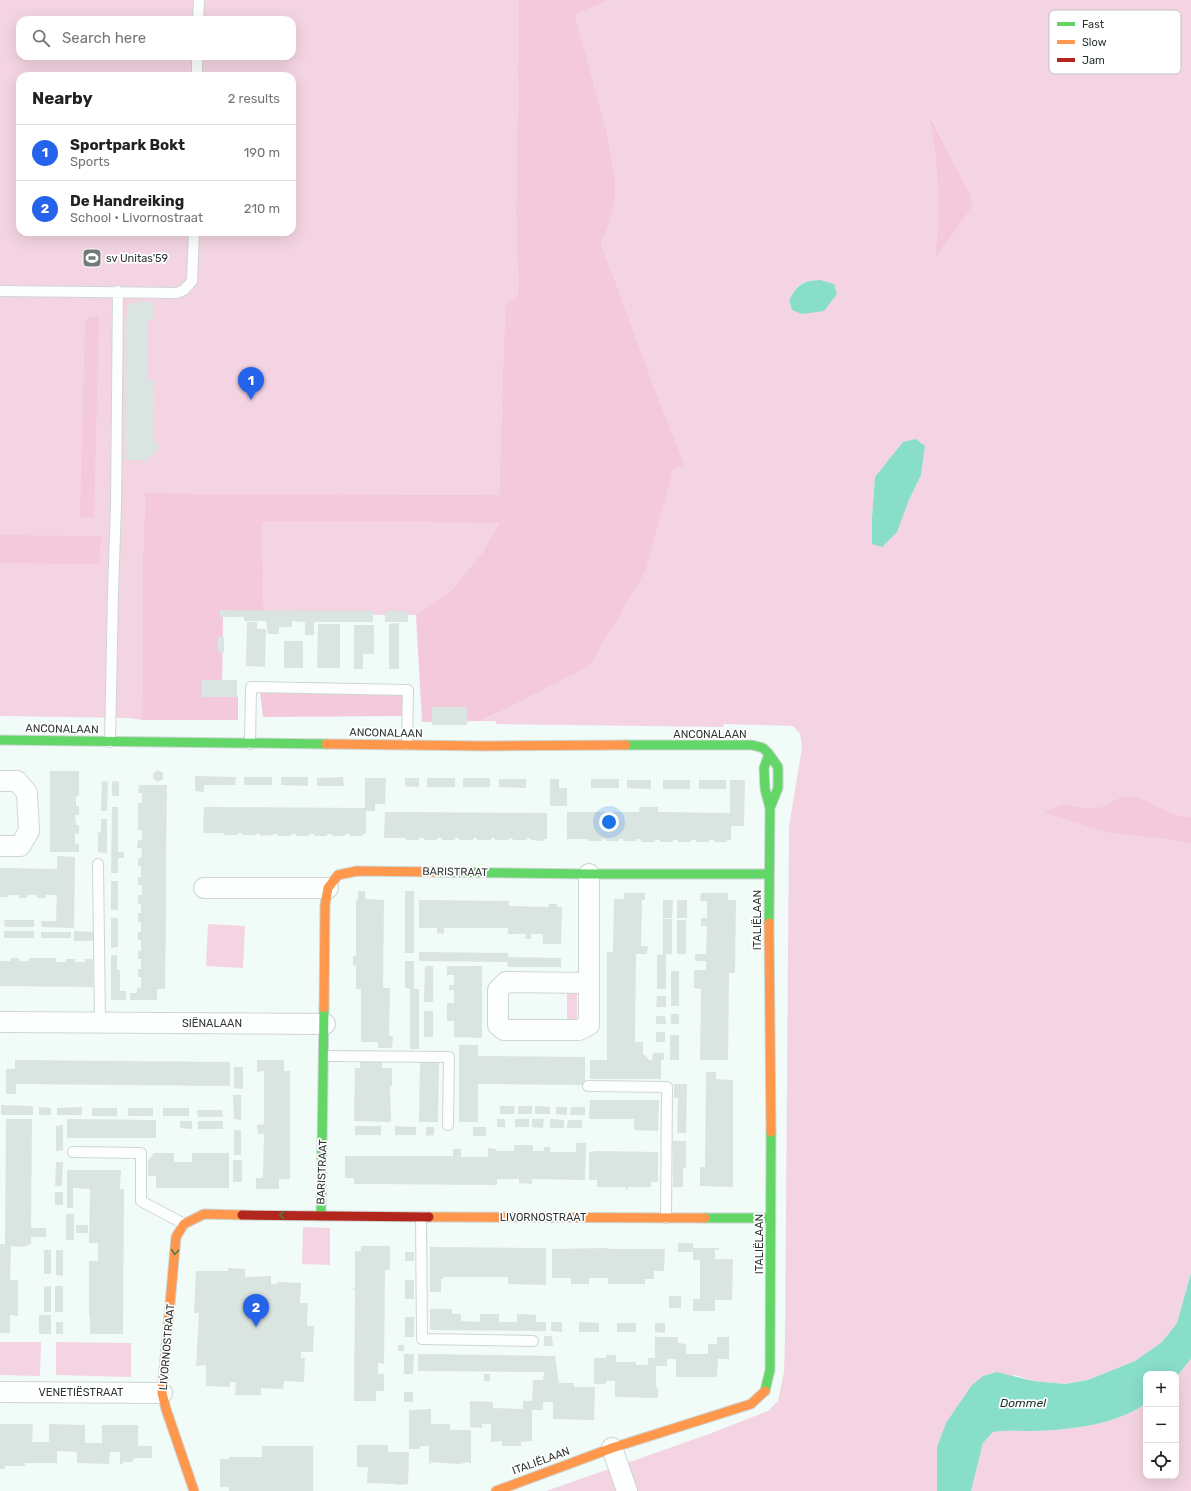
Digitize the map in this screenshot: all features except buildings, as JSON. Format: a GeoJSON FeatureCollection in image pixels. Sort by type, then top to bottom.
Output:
{"type":"FeatureCollection","features":[{"type":"Feature","properties":{"kind":"street","name":"ANCONALAAN"},"geometry":{"type":"LineString","coordinates":[[0,740],[250,744],[752,746],[763,748],[770,754]]}},
{"type":"Feature","properties":{"kind":"street","name":"ITALIËLAAN"},"geometry":{"type":"LineString","coordinates":[[770,754],[778,767],[778,788],[770,808]]}},
{"type":"Feature","properties":{"kind":"street","name":"ITALIËLAAN"},"geometry":{"type":"LineString","coordinates":[[496,1491],[612,1448],[751,1404],[766,1390],[770,1370],[771,1218],[768,874],[770,808],[765,789],[764,768],[770,754]]}},
{"type":"Feature","properties":{"kind":"street"},"geometry":{"type":"LineString","coordinates":[[0,781],[17,781],[27,793],[28,831],[20,846],[0,846]]}},
{"type":"Feature","properties":{"kind":"street","name":"BARISTRAAT"},"geometry":{"type":"LineString","coordinates":[[321,1216],[325,1024],[325,905],[328,888],[338,875],[357,871],[589,874],[768,874]]}},
{"type":"Feature","properties":{"kind":"street"},"geometry":{"type":"LineString","coordinates":[[588,983],[506,982],[498,990],[498,1025],[504,1030],[579,1030],[589,1025],[589,874]]}},
{"type":"Feature","properties":{"kind":"street"},"geometry":{"type":"LineString","coordinates":[[204,888],[328,888]]}},
{"type":"Feature","properties":{"kind":"street","name":"SIËNALAAN"},"geometry":{"type":"LineString","coordinates":[[0,1022],[325,1024]]}},
{"type":"Feature","properties":{"kind":"street","name":"LIVORNOSTRAAT"},"geometry":{"type":"LineString","coordinates":[[194,1491],[166,1410],[162,1393],[176,1238],[184,1224],[204,1214],[421,1217],[771,1218]]}},
{"type":"Feature","properties":{"kind":"street","name":"VENETIËSTRAAT"},"geometry":{"type":"LineString","coordinates":[[0,1392],[162,1393]]}},
{"type":"Feature","properties":{"kind":"street"},"geometry":{"type":"LineString","coordinates":[[612,1448],[627,1491]]}},
{"type":"Feature","properties":{"kind":"lane"},"geometry":{"type":"LineString","coordinates":[[198,16],[199,0]]}},
{"type":"Feature","properties":{"kind":"lane"},"geometry":{"type":"LineString","coordinates":[[197,60],[197,72]]}},
{"type":"Feature","properties":{"kind":"lane"},"geometry":{"type":"LineString","coordinates":[[0,291],[118,291],[177,293],[184,290],[192,281],[194,236]]}},
{"type":"Feature","properties":{"kind":"lane"},"geometry":{"type":"LineString","coordinates":[[110,742],[116,518],[118,291]]}},
{"type":"Feature","properties":{"kind":"lane"},"geometry":{"type":"LineString","coordinates":[[250,744],[251,687],[408,690],[407,745]]}},
{"type":"Feature","properties":{"kind":"lane"},"geometry":{"type":"LineString","coordinates":[[98,864],[100,1023]]}},
{"type":"Feature","properties":{"kind":"lane"},"geometry":{"type":"LineString","coordinates":[[324,1056],[449,1057],[448,1125]]}},
{"type":"Feature","properties":{"kind":"lane"},"geometry":{"type":"LineString","coordinates":[[588,1086],[667,1087],[666,1218]]}},
{"type":"Feature","properties":{"kind":"lane"},"geometry":{"type":"LineString","coordinates":[[73,1152],[141,1153],[141,1201],[184,1224]]}},
{"type":"Feature","properties":{"kind":"lane"},"geometry":{"type":"LineString","coordinates":[[421,1217],[422,1339],[532,1341]]}},
{"type":"Feature","properties":{"kind":"shaded area"},"geometry":{"type":"Polygon","coordinates":[[[0,0],[519,0],[516,211],[518,295],[505,306],[499,495],[145,493],[142,720],[129,718],[0,716],[0,0]]]}},
{"type":"Feature","properties":{"kind":"shaded area"},"geometry":{"type":"Polygon","coordinates":[[[519,0],[609,0],[575,15],[607,132],[615,175],[615,202],[607,230],[601,243],[685,465],[673,470],[645,572],[589,666],[481,721],[422,722],[416,615],[451,590],[482,553],[500,523],[262,522],[264,614],[223,613],[222,695],[238,696],[238,720],[142,720],[145,493],[499,495],[505,306],[518,295],[516,211],[519,0]]]}},
{"type":"Feature","properties":{"kind":"shaded area"},"geometry":{"type":"Polygon","coordinates":[[[609,0],[1191,0],[1191,817],[1174,814],[1139,797],[1120,797],[1101,807],[1084,808],[1064,804],[1109,833],[1172,840],[1191,844],[1191,1273],[1177,1323],[1162,1342],[1135,1361],[1088,1380],[1064,1384],[1033,1381],[1015,1375],[971,1386],[946,1423],[937,1447],[937,1491],[632,1491],[627,1463],[768,1411],[778,1401],[784,1372],[785,1340],[789,827],[802,747],[800,734],[793,726],[724,724],[723,727],[496,724],[496,721],[481,721],[497,713],[673,470],[685,465],[601,243],[607,230],[615,202],[615,175],[607,132],[575,15],[609,0]],[[931,117],[939,205],[935,258],[968,190],[931,117]],[[820,280],[805,282],[798,286],[789,300],[792,310],[820,280]],[[916,439],[875,477],[872,517],[872,544],[908,502],[921,475],[925,446],[916,439]]]}},
{"type":"Feature","properties":{"kind":"shaded area"},"geometry":{"type":"Polygon","coordinates":[[[930,116],[968,190],[973,205],[935,259],[939,205],[935,153],[930,116]]]}},
{"type":"Feature","properties":{"kind":"shaded area"},"geometry":{"type":"Polygon","coordinates":[[[97,316],[99,319],[94,517],[80,518],[85,321],[90,317],[97,316]]]}},
{"type":"Feature","properties":{"kind":"shaded area"},"geometry":{"type":"Polygon","coordinates":[[[262,522],[501,523],[482,553],[451,590],[416,615],[264,614],[262,522]]]}},
{"type":"Feature","properties":{"kind":"shaded area"},"geometry":{"type":"Polygon","coordinates":[[[0,535],[101,536],[99,564],[0,563],[0,535]]]}},
{"type":"Feature","properties":{"kind":"shaded area"},"geometry":{"type":"Polygon","coordinates":[[[260,692],[404,694],[403,716],[263,717],[260,692]]]}},
{"type":"Feature","properties":{"kind":"shaded area"},"geometry":{"type":"Polygon","coordinates":[[[1120,797],[1139,797],[1174,814],[1191,817],[1191,844],[1172,840],[1109,833],[1044,812],[1064,804],[1084,808],[1101,807],[1120,797]]]}},
{"type":"Feature","properties":{"kind":"shaded area"},"geometry":{"type":"Polygon","coordinates":[[[208,924],[245,926],[243,968],[206,966],[208,924]]]}},
{"type":"Feature","properties":{"kind":"shaded area"},"geometry":{"type":"Polygon","coordinates":[[[567,992],[577,992],[577,1024],[567,1025],[567,992]]]}},
{"type":"Feature","properties":{"kind":"shaded area"},"geometry":{"type":"Polygon","coordinates":[[[303,1227],[330,1228],[330,1265],[302,1264],[303,1227]]]}},
{"type":"Feature","properties":{"kind":"shaded area"},"geometry":{"type":"Polygon","coordinates":[[[0,1342],[41,1342],[40,1376],[0,1375],[0,1342]]]}},
{"type":"Feature","properties":{"kind":"shaded area"},"geometry":{"type":"Polygon","coordinates":[[[56,1342],[131,1343],[131,1377],[56,1375],[56,1342]]]}},
{"type":"Feature","properties":{"kind":"shaded area"},"geometry":{"type":"Polygon","coordinates":[[[1191,1359],[1191,1491],[971,1491],[983,1443],[993,1432],[1077,1428],[1121,1417],[1143,1405],[1143,1479],[1179,1479],[1179,1373],[1191,1359]]]}},
{"type":"Feature","properties":{"kind":"shaded area"},"geometry":{"type":"Polygon","coordinates":[[[609,1469],[618,1491],[546,1491],[609,1469]]]}},
{"type":"Feature","properties":{"kind":"water"},"geometry":{"type":"Polygon","coordinates":[[[820,280],[834,284],[837,294],[824,311],[802,314],[792,310],[789,300],[795,290],[801,284],[809,281],[820,280]]]}},
{"type":"Feature","properties":{"kind":"water"},"geometry":{"type":"Polygon","coordinates":[[[916,439],[925,446],[921,475],[908,502],[897,532],[882,547],[872,544],[872,517],[875,477],[903,442],[916,439]]]}},
{"type":"Feature","properties":{"kind":"water","name":"Dommel"},"geometry":{"type":"Polygon","coordinates":[[[1191,1273],[1191,1359],[1179,1373],[1179,1371],[1143,1371],[1143,1405],[1121,1417],[1077,1428],[993,1432],[983,1443],[971,1491],[937,1491],[937,1447],[946,1423],[971,1386],[983,1376],[997,1372],[1033,1381],[1065,1384],[1088,1380],[1135,1361],[1162,1342],[1177,1323],[1191,1273]]]}},
{"type":"Feature","properties":{"kind":"traffic: fast"},"geometry":{"type":"LineString","coordinates":[[0,740],[326,744]]}},
{"type":"Feature","properties":{"kind":"traffic: fast"},"geometry":{"type":"LineString","coordinates":[[626,745],[752,745],[763,748],[769,754]]}},
{"type":"Feature","properties":{"kind":"traffic: fast"},"geometry":{"type":"LineString","coordinates":[[769,923],[770,808],[765,789],[764,768],[769,754],[778,767],[778,788],[770,808]]}},
{"type":"Feature","properties":{"kind":"traffic: fast"},"geometry":{"type":"LineString","coordinates":[[435,872],[769,874]]}},
{"type":"Feature","properties":{"kind":"traffic: fast"},"geometry":{"type":"LineString","coordinates":[[321,1216],[324,1008]]}},
{"type":"Feature","properties":{"kind":"traffic: fast"},"geometry":{"type":"LineString","coordinates":[[765,1391],[770,1370],[771,1132]]}},
{"type":"Feature","properties":{"kind":"traffic: fast"},"geometry":{"type":"LineString","coordinates":[[705,1218],[771,1218]]}},
{"type":"Feature","properties":{"kind":"traffic: slow"},"geometry":{"type":"LineString","coordinates":[[326,744],[486,746],[626,745]]}},
{"type":"Feature","properties":{"kind":"traffic: slow"},"geometry":{"type":"LineString","coordinates":[[324,1008],[325,905],[328,888],[338,875],[357,871],[435,872]]}},
{"type":"Feature","properties":{"kind":"traffic: slow"},"geometry":{"type":"LineString","coordinates":[[769,923],[771,1132]]}},
{"type":"Feature","properties":{"kind":"traffic: slow"},"geometry":{"type":"LineString","coordinates":[[194,1491],[162,1393],[176,1237],[184,1224],[204,1214],[242,1215]]}},
{"type":"Feature","properties":{"kind":"traffic: slow"},"geometry":{"type":"LineString","coordinates":[[429,1217],[705,1218]]}},
{"type":"Feature","properties":{"kind":"traffic: slow"},"geometry":{"type":"LineString","coordinates":[[496,1491],[612,1448],[751,1404],[765,1391]]}},
{"type":"Feature","properties":{"kind":"traffic: jam"},"geometry":{"type":"LineString","coordinates":[[242,1215],[429,1217]]}},
{"type":"Feature","properties":{"kind":"place","name":"sv Unitas'59"},"geometry":{"type":"Point","coordinates":[92,258]}},
{"type":"Feature","properties":{"kind":"place","name":"Sportpark Bokt"},"geometry":{"type":"Point","coordinates":[251,400]}},
{"type":"Feature","properties":{"kind":"place","name":"De Handreiking"},"geometry":{"type":"Point","coordinates":[256,1327]}}]}
